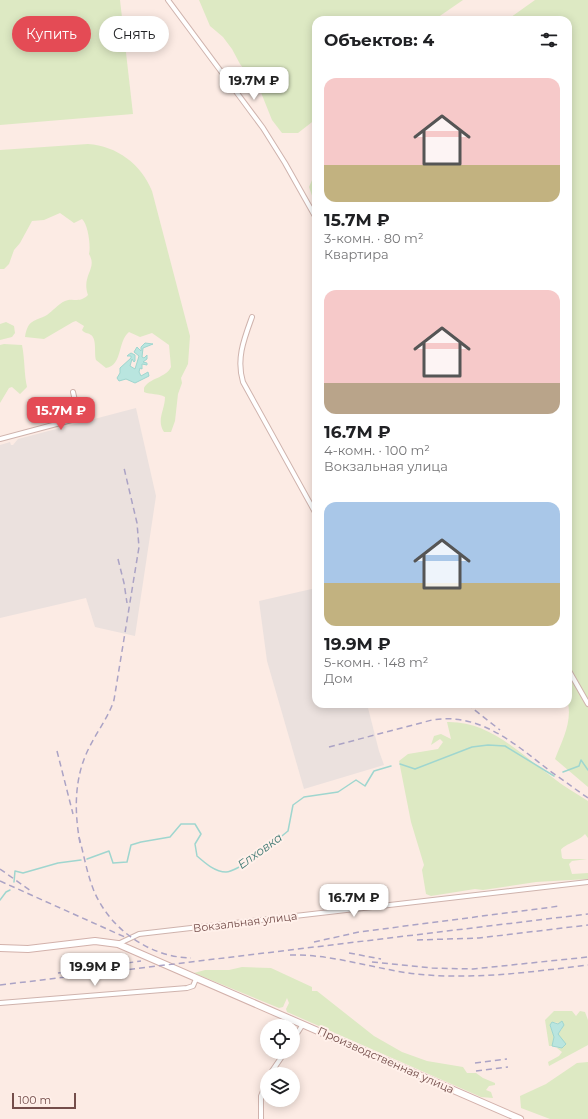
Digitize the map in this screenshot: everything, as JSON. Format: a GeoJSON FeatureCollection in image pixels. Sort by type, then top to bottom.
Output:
{"type":"FeatureCollection","features":[{"type":"Feature","properties":{"kind":"main road","name":"Производственная улица"},"geometry":{"type":"LineString","coordinates":[[0,948],[28,949],[95,941],[118,944],[520,1119]]}},
{"type":"Feature","properties":{"kind":"street"},"geometry":{"type":"LineString","coordinates":[[168,0],[271,140],[312,211]]}},
{"type":"Feature","properties":{"kind":"street"},"geometry":{"type":"LineString","coordinates":[[252,317],[240,357],[240,370],[243,382],[312,507]]}},
{"type":"Feature","properties":{"kind":"street"},"geometry":{"type":"LineString","coordinates":[[0,439],[79,418],[73,392]]}},
{"type":"Feature","properties":{"kind":"street"},"geometry":{"type":"LineString","coordinates":[[572,676],[588,704]]}},
{"type":"Feature","properties":{"kind":"street","name":"Вокзальная улица"},"geometry":{"type":"LineString","coordinates":[[118,944],[139,934],[588,882]]}},
{"type":"Feature","properties":{"kind":"street"},"geometry":{"type":"LineString","coordinates":[[0,1003],[187,988],[193,986],[196,979]]}},
{"type":"Feature","properties":{"kind":"street"},"geometry":{"type":"LineString","coordinates":[[300,1029],[303,1024]]}},
{"type":"Feature","properties":{"kind":"street"},"geometry":{"type":"LineString","coordinates":[[261,1119],[262,1107]]}},
{"type":"Feature","properties":{"kind":"shaded area"},"geometry":{"type":"Polygon","coordinates":[[[136,408],[156,496],[135,636],[95,627],[86,598],[0,618],[0,445],[10,442],[11,445],[13,445],[18,439],[136,408]]]}},
{"type":"Feature","properties":{"kind":"shaded area"},"geometry":{"type":"Polygon","coordinates":[[[312,589],[312,708],[368,708],[384,765],[304,789],[267,661],[259,601],[312,589]]]}},
{"type":"Feature","properties":{"kind":"green space"},"geometry":{"type":"Polygon","coordinates":[[[0,0],[120,0],[122,16],[99,16],[99,52],[126,52],[133,114],[0,125],[0,0]]]}},
{"type":"Feature","properties":{"kind":"green space"},"geometry":{"type":"Polygon","coordinates":[[[199,0],[463,0],[440,16],[312,16],[312,122],[298,133],[282,133],[272,120],[260,90],[240,64],[232,49],[223,37],[210,26],[199,0]]]}},
{"type":"Feature","properties":{"kind":"green space"},"geometry":{"type":"Polygon","coordinates":[[[535,0],[588,0],[588,787],[555,759],[566,732],[569,718],[569,708],[572,708],[572,16],[513,16],[535,0]]]}},
{"type":"Feature","properties":{"kind":"green space"},"geometry":{"type":"Polygon","coordinates":[[[88,144],[109,148],[127,158],[135,165],[147,181],[152,191],[190,336],[188,364],[181,378],[182,383],[178,394],[175,421],[171,432],[164,432],[161,423],[165,397],[144,392],[146,385],[165,374],[171,367],[169,345],[152,333],[140,337],[129,332],[125,336],[115,363],[106,368],[96,360],[95,343],[93,337],[90,334],[85,333],[82,330],[84,326],[76,321],[44,339],[25,337],[26,331],[32,322],[47,315],[65,301],[79,300],[88,295],[86,282],[92,264],[89,254],[90,246],[86,225],[82,219],[74,223],[60,213],[44,220],[32,221],[20,243],[14,250],[9,264],[4,269],[0,269],[0,150],[88,144]]]}},
{"type":"Feature","properties":{"kind":"green space"},"geometry":{"type":"Polygon","coordinates":[[[312,180],[312,196],[309,187],[312,180]]]}},
{"type":"Feature","properties":{"kind":"green space"},"geometry":{"type":"Polygon","coordinates":[[[6,322],[14,326],[15,333],[12,337],[0,340],[0,324],[6,322]]]}},
{"type":"Feature","properties":{"kind":"green space"},"geometry":{"type":"Polygon","coordinates":[[[0,345],[22,345],[27,387],[20,394],[12,387],[9,388],[0,403],[0,345]]]}},
{"type":"Feature","properties":{"kind":"green space"},"geometry":{"type":"Polygon","coordinates":[[[447,722],[463,723],[477,727],[503,740],[588,801],[588,838],[585,834],[561,850],[562,858],[564,859],[587,859],[572,861],[569,864],[572,874],[588,873],[588,879],[536,882],[431,896],[426,894],[422,870],[424,865],[411,822],[399,761],[408,754],[438,749],[443,742],[440,739],[431,745],[434,736],[441,734],[451,739],[447,722]]]}},
{"type":"Feature","properties":{"kind":"green space"},"geometry":{"type":"Polygon","coordinates":[[[242,967],[271,968],[312,987],[312,991],[317,991],[374,1036],[402,1052],[427,1061],[463,1067],[467,1073],[476,1073],[495,1083],[495,1085],[489,1086],[486,1090],[491,1092],[493,1098],[481,1097],[287,1012],[286,1009],[289,1003],[287,998],[283,1007],[279,1008],[194,973],[205,970],[229,970],[242,967]]]}},
{"type":"Feature","properties":{"kind":"green space"},"geometry":{"type":"Polygon","coordinates":[[[554,1011],[572,1011],[576,1016],[580,1011],[585,1012],[588,1020],[588,1045],[549,1066],[548,1062],[559,1056],[562,1052],[557,1048],[562,1048],[558,1034],[562,1029],[559,1023],[552,1022],[550,1026],[554,1037],[552,1046],[549,1046],[545,1020],[554,1011]]]}},
{"type":"Feature","properties":{"kind":"green space"},"geometry":{"type":"Polygon","coordinates":[[[588,1062],[588,1119],[550,1119],[521,1108],[520,1096],[546,1084],[577,1063],[588,1062]]]}},
{"type":"Feature","properties":{"kind":"water"},"geometry":{"type":"Polygon","coordinates":[[[145,343],[153,344],[143,348],[142,357],[144,358],[147,355],[147,359],[143,362],[147,363],[147,365],[142,364],[142,369],[140,368],[139,372],[141,376],[148,372],[149,376],[135,383],[126,379],[119,381],[117,378],[120,373],[120,368],[131,358],[131,356],[127,356],[131,353],[135,355],[135,361],[134,362],[132,359],[130,366],[135,369],[139,356],[134,352],[137,347],[141,351],[141,347],[145,343]]]}},
{"type":"Feature","properties":{"kind":"water"},"geometry":{"type":"Polygon","coordinates":[[[562,1021],[564,1025],[558,1034],[566,1044],[562,1048],[552,1046],[554,1037],[550,1025],[552,1022],[558,1024],[562,1021]]]}},
{"type":"Feature","properties":{"kind":"waterway","name":"Елховка"},"geometry":{"type":"LineString","coordinates":[[400,764],[415,769],[472,747],[488,745],[505,746],[554,776]]}},
{"type":"Feature","properties":{"kind":"waterway","name":"Елховка"},"geometry":{"type":"LineString","coordinates":[[563,772],[579,766],[581,760],[588,770]]}},
{"type":"Feature","properties":{"kind":"waterway","name":"Елховка"},"geometry":{"type":"LineString","coordinates":[[87,859],[109,851],[113,863],[127,862],[131,845],[170,837],[181,824],[195,824],[201,834],[195,844],[197,856],[210,867],[222,872],[232,871],[258,855],[288,831],[293,805],[304,797],[338,792],[356,780],[365,786],[374,771],[391,766]]}},
{"type":"Feature","properties":{"kind":"waterway","name":"Елховка"},"geometry":{"type":"LineString","coordinates":[[14,882],[15,871],[23,873],[58,863],[81,860]]}},
{"type":"Feature","properties":{"kind":"waterway","name":"Елховка"},"geometry":{"type":"LineString","coordinates":[[0,900],[6,892],[10,890]]}},
{"type":"Feature","properties":{"kind":"railway"},"geometry":{"type":"LineString","coordinates":[[80,843],[76,806],[78,781],[85,757],[109,713],[114,700],[139,547],[137,523],[124,468]]}},
{"type":"Feature","properties":{"kind":"railway"},"geometry":{"type":"LineString","coordinates":[[118,559],[127,603]]}},
{"type":"Feature","properties":{"kind":"railway"},"geometry":{"type":"LineString","coordinates":[[472,708],[500,730]]}},
{"type":"Feature","properties":{"kind":"railway"},"geometry":{"type":"LineString","coordinates":[[329,747],[432,720],[449,719],[466,721],[496,732],[588,798]]}},
{"type":"Feature","properties":{"kind":"railway"},"geometry":{"type":"LineString","coordinates":[[57,751],[73,814]]}},
{"type":"Feature","properties":{"kind":"railway"},"geometry":{"type":"LineString","coordinates":[[79,837],[87,871],[94,891],[101,905],[121,929],[146,946],[160,952],[191,958]]}},
{"type":"Feature","properties":{"kind":"railway"},"geometry":{"type":"LineString","coordinates":[[0,869],[31,891]]}},
{"type":"Feature","properties":{"kind":"railway"},"geometry":{"type":"LineString","coordinates":[[0,881],[127,938]]}},
{"type":"Feature","properties":{"kind":"railway"},"geometry":{"type":"LineString","coordinates":[[314,942],[359,932],[560,906]]}},
{"type":"Feature","properties":{"kind":"railway"},"geometry":{"type":"LineString","coordinates":[[0,985],[588,914]]}},
{"type":"Feature","properties":{"kind":"railway"},"geometry":{"type":"LineString","coordinates":[[417,940],[479,938],[588,925]]}},
{"type":"Feature","properties":{"kind":"railway"},"geometry":{"type":"LineString","coordinates":[[349,953],[381,959]]}},
{"type":"Feature","properties":{"kind":"railway"},"geometry":{"type":"LineString","coordinates":[[290,955],[306,955],[338,959],[400,972],[438,976],[481,976],[588,965]]}},
{"type":"Feature","properties":{"kind":"railway"},"geometry":{"type":"LineString","coordinates":[[372,962],[432,968],[473,969],[588,957]]}},
{"type":"Feature","properties":{"kind":"railway"},"geometry":{"type":"LineString","coordinates":[[58,973],[141,961]]}},
{"type":"Feature","properties":{"kind":"railway"},"geometry":{"type":"LineString","coordinates":[[475,1063],[507,1059]]}},
{"type":"Feature","properties":{"kind":"railway"},"geometry":{"type":"LineString","coordinates":[[476,1071],[508,1067]]}}]}
